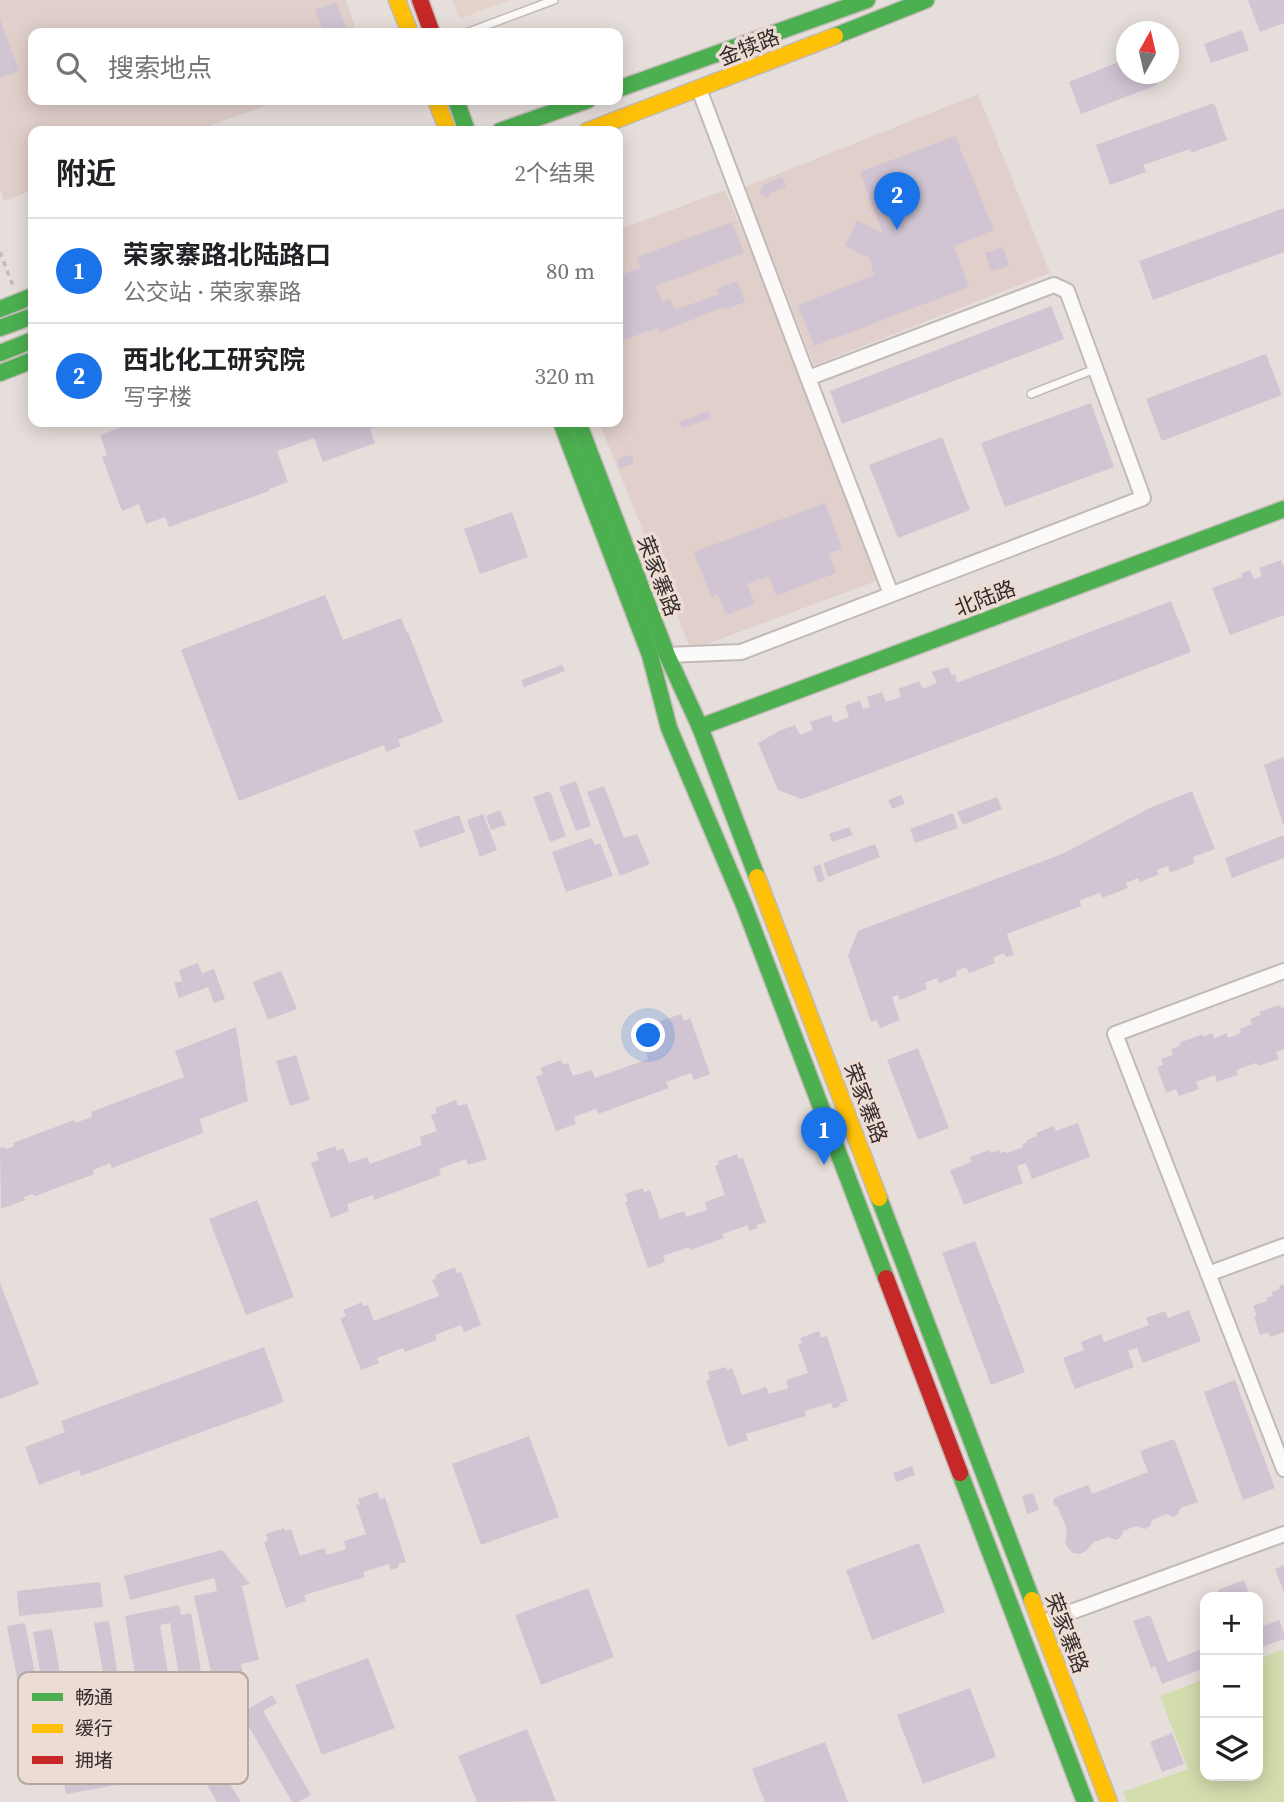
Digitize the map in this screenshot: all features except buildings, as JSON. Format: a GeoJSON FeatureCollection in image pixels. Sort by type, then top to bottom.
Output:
{"type":"FeatureCollection","features":[{"type":"Feature","properties":{"kind":"street"},"geometry":{"type":"LineString","coordinates":[[397,0],[408,28]]}},
{"type":"Feature","properties":{"kind":"street"},"geometry":{"type":"LineString","coordinates":[[420,0],[430,28]]}},
{"type":"Feature","properties":{"kind":"street","name":"金犊路"},"geometry":{"type":"LineString","coordinates":[[623,87],[867,0]]}},
{"type":"Feature","properties":{"kind":"street","name":"金犊路"},"geometry":{"type":"LineString","coordinates":[[600,126],[926,0]]}},
{"type":"Feature","properties":{"kind":"street"},"geometry":{"type":"LineString","coordinates":[[699,89],[891,594]]}},
{"type":"Feature","properties":{"kind":"street"},"geometry":{"type":"LineString","coordinates":[[438,105],[446,126]]}},
{"type":"Feature","properties":{"kind":"street"},"geometry":{"type":"LineString","coordinates":[[458,105],[465,126]]}},
{"type":"Feature","properties":{"kind":"street"},"geometry":{"type":"LineString","coordinates":[[514,126],[574,105]]}},
{"type":"Feature","properties":{"kind":"street"},"geometry":{"type":"LineString","coordinates":[[667,655],[741,652],[1143,498],[1067,291],[1054,285],[808,378]]}},
{"type":"Feature","properties":{"kind":"street"},"geometry":{"type":"LineString","coordinates":[[0,309],[26,299]]}},
{"type":"Feature","properties":{"kind":"street"},"geometry":{"type":"LineString","coordinates":[[0,328],[28,318]]}},
{"type":"Feature","properties":{"kind":"street"},"geometry":{"type":"LineString","coordinates":[[0,353],[28,342]]}},
{"type":"Feature","properties":{"kind":"street"},"geometry":{"type":"LineString","coordinates":[[0,373],[28,362]]}},
{"type":"Feature","properties":{"kind":"street","name":"荣家寨路"},"geometry":{"type":"LineString","coordinates":[[563,427],[650,655],[669,728],[744,905],[1085,1802]]}},
{"type":"Feature","properties":{"kind":"street","name":"荣家寨路"},"geometry":{"type":"LineString","coordinates":[[580,427],[667,655],[700,727],[1109,1802]]}},
{"type":"Feature","properties":{"kind":"street","name":"北陆路"},"geometry":{"type":"LineString","coordinates":[[700,727],[1284,509]]}},
{"type":"Feature","properties":{"kind":"street"},"geometry":{"type":"LineString","coordinates":[[1284,971],[1115,1034],[1208,1274],[1278,1433],[1284,1469]]}},
{"type":"Feature","properties":{"kind":"street"},"geometry":{"type":"LineString","coordinates":[[1208,1274],[1284,1246]]}},
{"type":"Feature","properties":{"kind":"street"},"geometry":{"type":"LineString","coordinates":[[1041,1623],[1284,1534]]}},
{"type":"Feature","properties":{"kind":"lane"},"geometry":{"type":"LineString","coordinates":[[479,28],[554,0]]}},
{"type":"Feature","properties":{"kind":"lane"},"geometry":{"type":"LineString","coordinates":[[1031,394],[1096,369]]}},
{"type":"Feature","properties":{"kind":"path"},"geometry":{"type":"LineString","coordinates":[[0,252],[26,299]]}},
{"type":"Feature","properties":{"kind":"shaded area"},"geometry":{"type":"Polygon","coordinates":[[[0,0],[346,0],[355,28],[28,28],[28,105],[268,105],[210,126],[28,126],[28,192],[4,201],[0,188],[0,0]]]}},
{"type":"Feature","properties":{"kind":"shaded area"},"geometry":{"type":"Polygon","coordinates":[[[452,0],[510,0],[460,19],[452,0]]]}},
{"type":"Feature","properties":{"kind":"shaded area"},"geometry":{"type":"Polygon","coordinates":[[[978,94],[1050,273],[814,365],[745,187],[978,94]]]}},
{"type":"Feature","properties":{"kind":"shaded area"},"geometry":{"type":"Polygon","coordinates":[[[725,190],[887,577],[691,650],[601,427],[623,427],[623,228],[725,190]]]}},
{"type":"Feature","properties":{"kind":"green space"},"geometry":{"type":"Polygon","coordinates":[[[1283,1650],[1284,1802],[1127,1802],[1123,1792],[1188,1769],[1160,1696],[1200,1681],[1200,1781],[1263,1781],[1263,1657],[1283,1650]]]}},
{"type":"Feature","properties":{"kind":"traffic: fast"},"geometry":{"type":"LineString","coordinates":[[623,87],[867,0]]}},
{"type":"Feature","properties":{"kind":"traffic: fast"},"geometry":{"type":"LineString","coordinates":[[835,36],[926,0]]}},
{"type":"Feature","properties":{"kind":"traffic: fast"},"geometry":{"type":"LineString","coordinates":[[458,105],[465,126]]}},
{"type":"Feature","properties":{"kind":"traffic: fast"},"geometry":{"type":"LineString","coordinates":[[514,126],[574,105]]}},
{"type":"Feature","properties":{"kind":"traffic: fast"},"geometry":{"type":"LineString","coordinates":[[0,309],[28,298]]}},
{"type":"Feature","properties":{"kind":"traffic: fast"},"geometry":{"type":"LineString","coordinates":[[0,328],[28,318]]}},
{"type":"Feature","properties":{"kind":"traffic: fast"},"geometry":{"type":"LineString","coordinates":[[0,353],[28,342]]}},
{"type":"Feature","properties":{"kind":"traffic: fast"},"geometry":{"type":"LineString","coordinates":[[0,373],[28,362]]}},
{"type":"Feature","properties":{"kind":"traffic: fast"},"geometry":{"type":"LineString","coordinates":[[563,427],[650,655],[669,728],[744,905],[886,1278]]}},
{"type":"Feature","properties":{"kind":"traffic: fast"},"geometry":{"type":"LineString","coordinates":[[580,427],[667,655],[700,727],[757,877]]}},
{"type":"Feature","properties":{"kind":"traffic: fast"},"geometry":{"type":"LineString","coordinates":[[700,727],[1284,509]]}},
{"type":"Feature","properties":{"kind":"traffic: fast"},"geometry":{"type":"LineString","coordinates":[[879,1198],[1032,1600]]}},
{"type":"Feature","properties":{"kind":"traffic: fast"},"geometry":{"type":"LineString","coordinates":[[960,1473],[1085,1802]]}},
{"type":"Feature","properties":{"kind":"traffic: slow"},"geometry":{"type":"LineString","coordinates":[[397,0],[408,28]]}},
{"type":"Feature","properties":{"kind":"traffic: slow"},"geometry":{"type":"LineString","coordinates":[[600,126],[835,36]]}},
{"type":"Feature","properties":{"kind":"traffic: slow"},"geometry":{"type":"LineString","coordinates":[[438,105],[446,126]]}},
{"type":"Feature","properties":{"kind":"traffic: slow"},"geometry":{"type":"LineString","coordinates":[[757,877],[879,1198]]}},
{"type":"Feature","properties":{"kind":"traffic: slow"},"geometry":{"type":"LineString","coordinates":[[1032,1600],[1109,1802]]}},
{"type":"Feature","properties":{"kind":"traffic: jam"},"geometry":{"type":"LineString","coordinates":[[420,0],[430,28]]}},
{"type":"Feature","properties":{"kind":"traffic: jam"},"geometry":{"type":"LineString","coordinates":[[886,1278],[960,1473]]}},
{"type":"Feature","properties":{"kind":"place","name":"西北化工研究院"},"geometry":{"type":"Point","coordinates":[897,230]}},
{"type":"Feature","properties":{"kind":"place","name":"荣家寨路北陆路口"},"geometry":{"type":"Point","coordinates":[824,1165]}}]}
